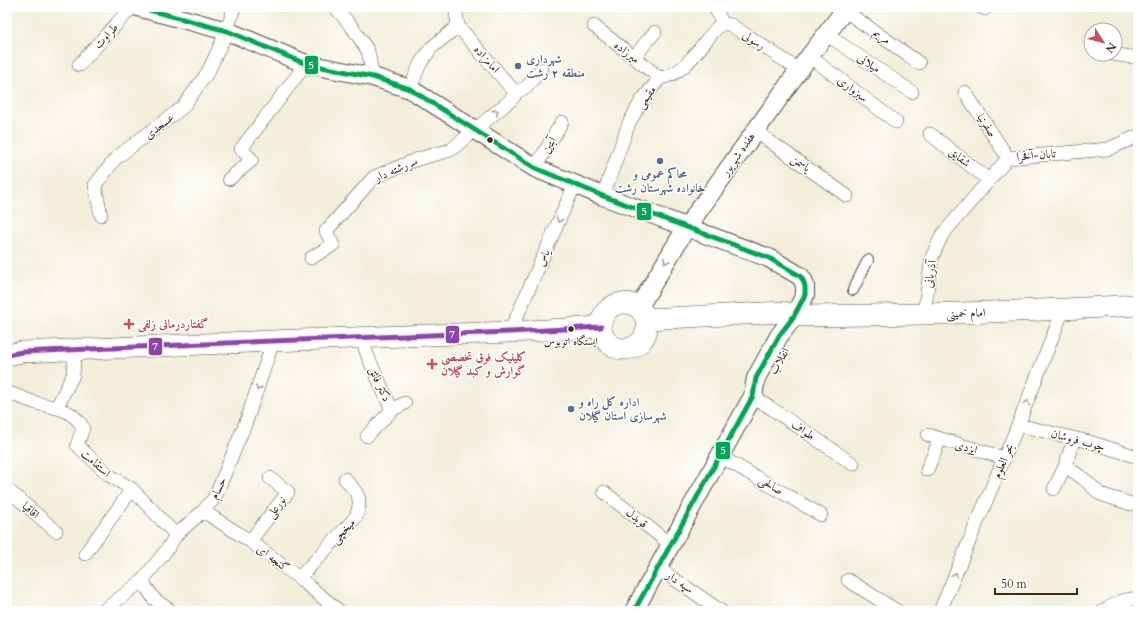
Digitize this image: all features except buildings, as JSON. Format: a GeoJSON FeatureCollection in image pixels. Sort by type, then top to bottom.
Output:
{"type":"FeatureCollection","features":[{"type":"Feature","properties":{"kind":"main road"},"geometry":{"type":"LineString","coordinates":[[138,7],[227,31],[306,64],[374,77],[410,89],[535,168],[665,220],[682,235],[769,258],[800,276],[803,280],[805,286],[804,296],[794,316]]}},
{"type":"Feature","properties":{"kind":"main road","name":"هفده شهریور"},"geometry":{"type":"LineString","coordinates":[[644,319],[682,235],[755,130],[845,9]]}},
{"type":"Feature","properties":{"kind":"main road"},"geometry":{"type":"LineString","coordinates":[[624,302],[632,304],[644,319],[644,337],[640,343],[634,347],[626,349],[619,348],[612,346],[606,341],[601,327],[605,313],[610,307],[624,302]]}},
{"type":"Feature","properties":{"kind":"main road","name":"امام خمینی"},"geometry":{"type":"LineString","coordinates":[[644,319],[781,324],[794,316],[1063,310],[1138,305]]}},
{"type":"Feature","properties":{"kind":"main road","name":"انقلاب"},"geometry":{"type":"LineString","coordinates":[[634,611],[753,396],[764,386],[793,336],[794,316]]}},
{"type":"Feature","properties":{"kind":"main road"},"geometry":{"type":"LineString","coordinates":[[12,352],[272,341],[365,348],[510,332],[601,327]]}},
{"type":"Feature","properties":{"kind":"street","name":"طراوت"},"geometry":{"type":"LineString","coordinates":[[79,65],[132,7]]}},
{"type":"Feature","properties":{"kind":"street","name":"عسجدی"},"geometry":{"type":"LineString","coordinates":[[101,215],[95,185],[116,158],[183,107],[208,72],[227,31],[234,7]]}},
{"type":"Feature","properties":{"kind":"street"},"geometry":{"type":"LineString","coordinates":[[335,7],[352,27],[368,51],[374,77]]}},
{"type":"Feature","properties":{"kind":"street"},"geometry":{"type":"LineString","coordinates":[[410,89],[420,64],[431,48],[458,26],[456,7]]}},
{"type":"Feature","properties":{"kind":"street"},"geometry":{"type":"LineString","coordinates":[[714,7],[722,23]]}},
{"type":"Feature","properties":{"kind":"street","name":"مریم"},"geometry":{"type":"LineString","coordinates":[[845,9],[919,63]]}},
{"type":"Feature","properties":{"kind":"street","name":"رسولی"},"geometry":{"type":"LineString","coordinates":[[722,23],[731,25],[804,63]]}},
{"type":"Feature","properties":{"kind":"street","name":"مقیمی"},"geometry":{"type":"LineString","coordinates":[[603,196],[629,123],[642,100],[660,78],[667,77],[687,64],[712,31],[722,23]]}},
{"type":"Feature","properties":{"kind":"street","name":"امامزاده"},"geometry":{"type":"LineString","coordinates":[[458,26],[514,93]]}},
{"type":"Feature","properties":{"kind":"street","name":"میرزاده"},"geometry":{"type":"LineString","coordinates":[[594,26],[660,78]]}},
{"type":"Feature","properties":{"kind":"street"},"geometry":{"type":"LineString","coordinates":[[634,57],[655,32]]}},
{"type":"Feature","properties":{"kind":"street","name":"میلانی"},"geometry":{"type":"LineString","coordinates":[[826,34],[912,92]]}},
{"type":"Feature","properties":{"kind":"street"},"geometry":{"type":"LineString","coordinates":[[1123,56],[1136,58]]}},
{"type":"Feature","properties":{"kind":"street","name":"سبزواری"},"geometry":{"type":"LineString","coordinates":[[804,63],[896,122]]}},
{"type":"Feature","properties":{"kind":"street"},"geometry":{"type":"LineString","coordinates":[[229,179],[252,160],[241,149],[306,64]]}},
{"type":"Feature","properties":{"kind":"street"},"geometry":{"type":"LineString","coordinates":[[475,129],[514,97],[514,93],[527,87],[541,69]]}},
{"type":"Feature","properties":{"kind":"street","name":"صفرنیا"},"geometry":{"type":"LineString","coordinates":[[965,92],[1008,158]]}},
{"type":"Feature","properties":{"kind":"street","name":"آبتین"},"geometry":{"type":"LineString","coordinates":[[535,168],[562,122]]}},
{"type":"Feature","properties":{"kind":"street","name":"سررشته دار"},"geometry":{"type":"LineString","coordinates":[[311,258],[334,244],[326,231],[374,177],[418,159],[450,150],[475,129]]}},
{"type":"Feature","properties":{"kind":"street","name":"یاسمن"},"geometry":{"type":"LineString","coordinates":[[755,130],[847,196]]}},
{"type":"Feature","properties":{"kind":"street","name":"شقایق"},"geometry":{"type":"LineString","coordinates":[[930,134],[989,180]]}},
{"type":"Feature","properties":{"kind":"street","name":"تابان-آفخرا"},"geometry":{"type":"LineString","coordinates":[[942,235],[1008,158],[1108,149],[1138,136]]}},
{"type":"Feature","properties":{"kind":"street","name":"یاس"},"geometry":{"type":"LineString","coordinates":[[510,332],[575,184]]}},
{"type":"Feature","properties":{"kind":"street","name":"آذربانی"},"geometry":{"type":"LineString","coordinates":[[924,314],[932,258],[942,235]]}},
{"type":"Feature","properties":{"kind":"street"},"geometry":{"type":"LineString","coordinates":[[853,290],[868,260]]}},
{"type":"Feature","properties":{"kind":"street","name":"بحر العلوم"},"geometry":{"type":"LineString","coordinates":[[940,611],[1018,425],[1063,310]]}},
{"type":"Feature","properties":{"kind":"street","name":"دکتر فائق"},"geometry":{"type":"LineString","coordinates":[[365,348],[392,410]]}},
{"type":"Feature","properties":{"kind":"street"},"geometry":{"type":"LineString","coordinates":[[7,392],[40,404],[57,407],[73,375],[75,350]]}},
{"type":"Feature","properties":{"kind":"street","name":"حسام"},"geometry":{"type":"LineString","coordinates":[[102,611],[142,581],[176,536],[203,511],[215,497],[246,422],[270,351]]}},
{"type":"Feature","properties":{"kind":"street","name":"طواف"},"geometry":{"type":"LineString","coordinates":[[753,396],[853,464]]}},
{"type":"Feature","properties":{"kind":"street"},"geometry":{"type":"LineString","coordinates":[[367,436],[392,410],[405,403]]}},
{"type":"Feature","properties":{"kind":"street","name":"استقامت"},"geometry":{"type":"LineString","coordinates":[[57,407],[78,419],[83,428],[76,445],[109,475],[132,489],[176,536]]}},
{"type":"Feature","properties":{"kind":"street","name":"چوب فروشان"},"geometry":{"type":"LineString","coordinates":[[1018,425],[1138,457]]}},
{"type":"Feature","properties":{"kind":"street","name":"ایزدی"},"geometry":{"type":"LineString","coordinates":[[927,470],[934,437],[1004,458]]}},
{"type":"Feature","properties":{"kind":"street"},"geometry":{"type":"LineString","coordinates":[[1054,489],[1065,466],[1074,439]]}},
{"type":"Feature","properties":{"kind":"street","name":"صالحی"},"geometry":{"type":"LineString","coordinates":[[720,456],[822,515]]}},
{"type":"Feature","properties":{"kind":"street"},"geometry":{"type":"LineString","coordinates":[[1065,466],[1084,479],[1100,494],[1131,504]]}},
{"type":"Feature","properties":{"kind":"street","name":"نورعلی"},"geometry":{"type":"LineString","coordinates":[[250,541],[288,492],[270,478]]}},
{"type":"Feature","properties":{"kind":"street","name":"میخچی"},"geometry":{"type":"LineString","coordinates":[[299,578],[356,517],[360,506],[359,496],[345,479]]}},
{"type":"Feature","properties":{"kind":"street","name":"اقاقیا"},"geometry":{"type":"LineString","coordinates":[[7,489],[56,531]]}},
{"type":"Feature","properties":{"kind":"street"},"geometry":{"type":"LineString","coordinates":[[85,554],[132,489]]}},
{"type":"Feature","properties":{"kind":"street","name":"قویدل"},"geometry":{"type":"LineString","coordinates":[[604,492],[670,544]]}},
{"type":"Feature","properties":{"kind":"street","name":"گنجه ای"},"geometry":{"type":"LineString","coordinates":[[203,511],[250,541],[299,578],[339,611]]}},
{"type":"Feature","properties":{"kind":"street","name":"سپه دار"},"geometry":{"type":"LineString","coordinates":[[658,568],[721,611]]}},
{"type":"Feature","properties":{"kind":"street"},"geometry":{"type":"LineString","coordinates":[[848,580],[897,611]]}},
{"type":"Feature","properties":{"kind":"street"},"geometry":{"type":"LineString","coordinates":[[142,581],[154,599],[171,611]]}},
{"type":"Feature","properties":{"kind":"street"},"geometry":{"type":"LineString","coordinates":[[1103,611],[1121,601],[1138,598]]}},
{"type":"Feature","properties":{"kind":"transit line","name":"5"},"geometry":{"type":"LineString","coordinates":[[138,7],[227,31],[306,64],[373,77],[410,89],[535,168],[603,196],[769,258],[800,276],[805,286],[805,295],[794,316],[779,336],[756,378],[753,396],[634,611]]}},
{"type":"Feature","properties":{"kind":"transit line","name":"7"},"geometry":{"type":"LineString","coordinates":[[7,355],[22,352],[601,327]]}},
{"type":"Feature","properties":{"kind":"place","name":"شهرداری منطقه ۲ رشت"},"geometry":{"type":"Point","coordinates":[518,66]}},
{"type":"Feature","properties":{"kind":"place","name":"محاکم عمومی و خانواده شهرستان رشت"},"geometry":{"type":"Point","coordinates":[660,161]}},
{"type":"Feature","properties":{"kind":"place","name":"گفتاردرمانی زلفی"},"geometry":{"type":"Point","coordinates":[129,324]}},
{"type":"Feature","properties":{"kind":"place","name":"ایستگاه اتوبوس"},"geometry":{"type":"Point","coordinates":[571,329]}},
{"type":"Feature","properties":{"kind":"place","name":"کلینیک فوق تخصصی گوارش و کبد گیلان"},"geometry":{"type":"Point","coordinates":[432,364]}},
{"type":"Feature","properties":{"kind":"place","name":"اداره کل راه و شهرسازی استان گیلان"},"geometry":{"type":"Point","coordinates":[571,409]}}]}
